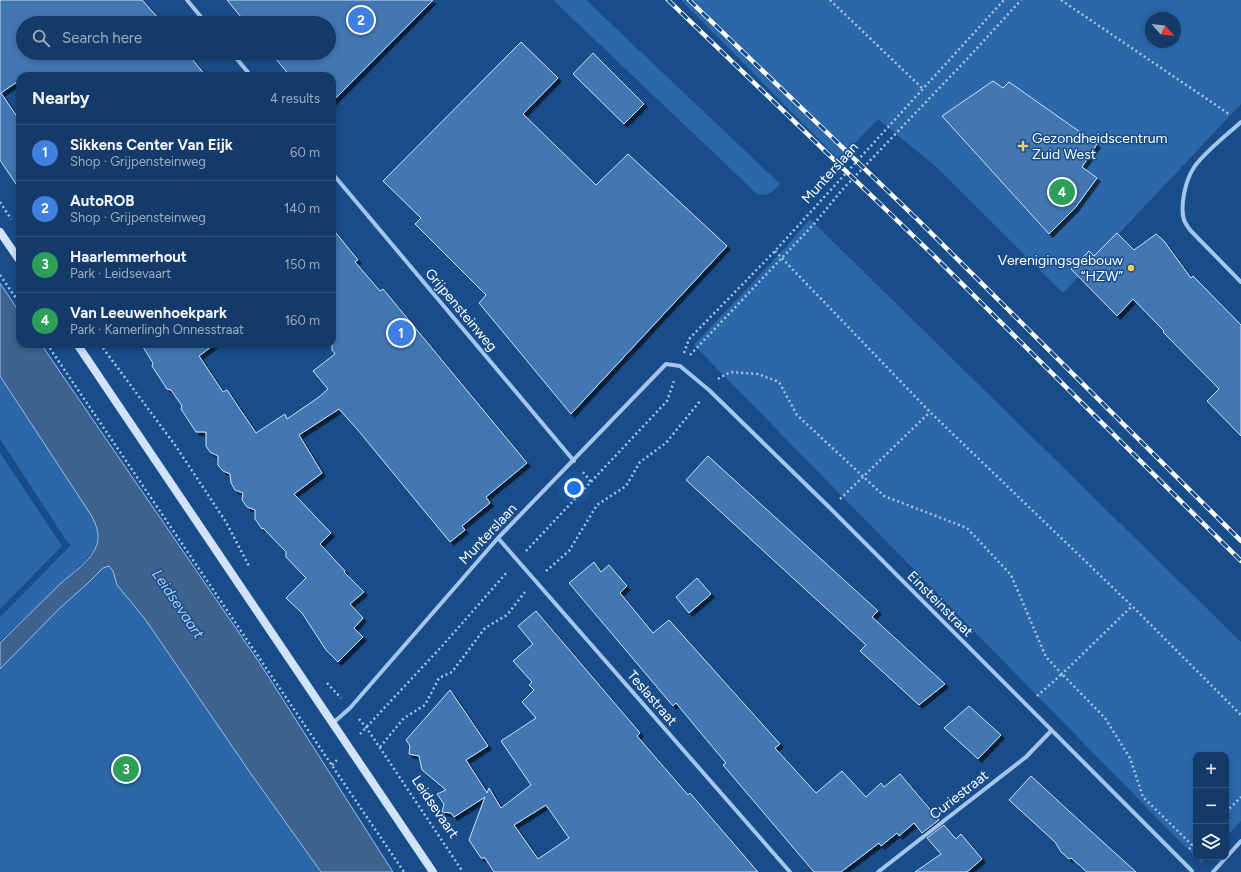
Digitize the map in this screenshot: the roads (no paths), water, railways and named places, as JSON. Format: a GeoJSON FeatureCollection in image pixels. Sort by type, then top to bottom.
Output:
{"type":"FeatureCollection","features":[{"type":"Feature","properties":{"kind":"main road"},"geometry":{"type":"LineString","coordinates":[[0,232],[16,255]]}},
{"type":"Feature","properties":{"kind":"main road"},"geometry":{"type":"LineString","coordinates":[[80,348],[433,872]]}},
{"type":"Feature","properties":{"kind":"street"},"geometry":{"type":"LineString","coordinates":[[187,0],[200,16]]}},
{"type":"Feature","properties":{"kind":"street"},"geometry":{"type":"LineString","coordinates":[[238,60],[248,72]]}},
{"type":"Feature","properties":{"kind":"street"},"geometry":{"type":"LineString","coordinates":[[1241,122],[1202,158],[1193,169],[1184,193],[1182,208],[1184,221],[1190,230],[1241,282]]}},
{"type":"Feature","properties":{"kind":"street","name":"Grijpensteinweg"},"geometry":{"type":"LineString","coordinates":[[336,178],[574,461]]}},
{"type":"Feature","properties":{"kind":"street","name":"Munterslaan"},"geometry":{"type":"LineString","coordinates":[[333,723],[350,708],[498,538],[666,364],[680,366]]}},
{"type":"Feature","properties":{"kind":"street","name":"Einsteinstraat"},"geometry":{"type":"LineString","coordinates":[[680,366],[709,390],[830,508],[1193,872]]}},
{"type":"Feature","properties":{"kind":"street","name":"Teslastraat"},"geometry":{"type":"LineString","coordinates":[[498,538],[790,872]]}},
{"type":"Feature","properties":{"kind":"street","name":"Curiestraat"},"geometry":{"type":"LineString","coordinates":[[878,872],[1026,757],[1051,731]]}},
{"type":"Feature","properties":{"kind":"street"},"geometry":{"type":"LineString","coordinates":[[1212,872],[1241,841]]}},
{"type":"Feature","properties":{"kind":"water","name":"Leidsevaart"},"geometry":{"type":"Polygon","coordinates":[[[0,283],[16,307],[16,348],[44,348],[259,662],[393,872],[321,872],[249,771],[145,619],[117,585],[113,571],[109,566],[103,568],[59,609],[0,669],[0,643],[91,556],[97,544],[98,533],[91,515],[0,376],[0,283]]]}},
{"type":"Feature","properties":{"kind":"railway"},"geometry":{"type":"LineString","coordinates":[[668,0],[931,253],[1241,561]]}},
{"type":"Feature","properties":{"kind":"railway"},"geometry":{"type":"LineString","coordinates":[[689,0],[918,220],[1241,541]]}},
{"type":"Feature","properties":{"kind":"place","name":"AutoROB"},"geometry":{"type":"Point","coordinates":[361,20]}},
{"type":"Feature","properties":{"kind":"place","name":"Gezondheidscentrum Zuid West"},"geometry":{"type":"Point","coordinates":[1023,146]}},
{"type":"Feature","properties":{"kind":"place","name":"Van Leeuwenhoekpark"},"geometry":{"type":"Point","coordinates":[1062,192]}},
{"type":"Feature","properties":{"kind":"place","name":"Verenigingsgebouw “HZW”"},"geometry":{"type":"Point","coordinates":[1131,268]}},
{"type":"Feature","properties":{"kind":"place","name":"Sikkens Center Van Eijk"},"geometry":{"type":"Point","coordinates":[401,333]}},
{"type":"Feature","properties":{"kind":"place","name":"Haarlemmerhout"},"geometry":{"type":"Point","coordinates":[126,769]}}]}
